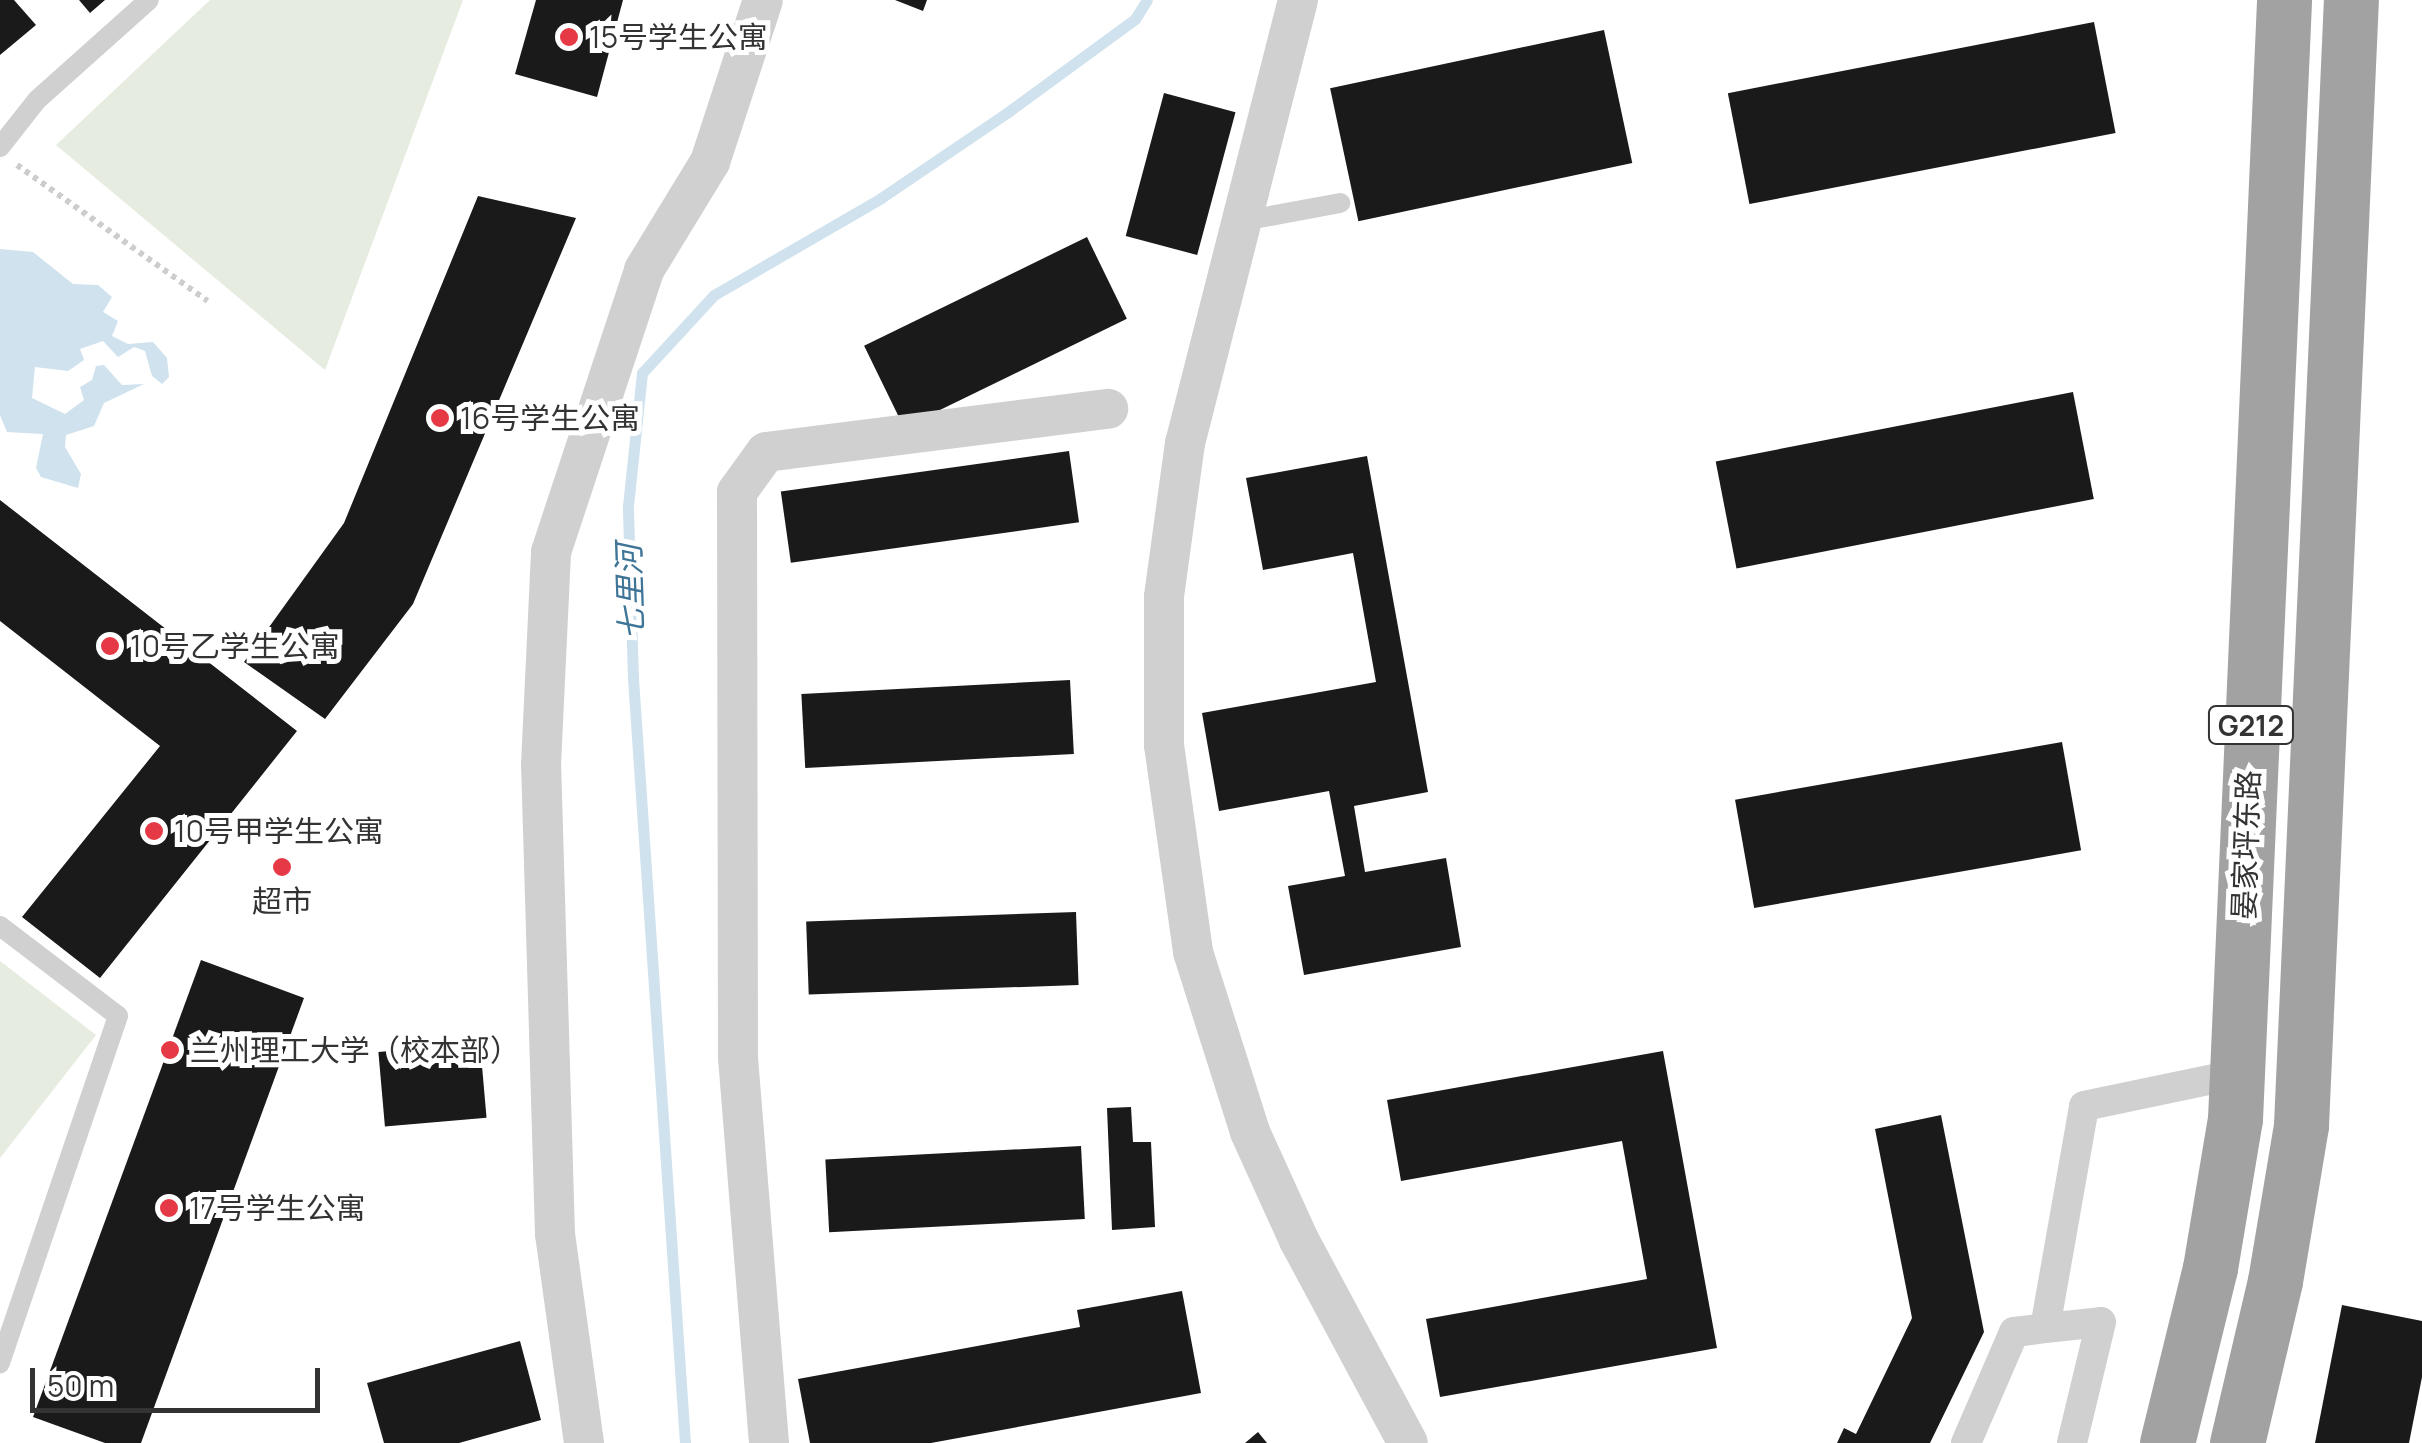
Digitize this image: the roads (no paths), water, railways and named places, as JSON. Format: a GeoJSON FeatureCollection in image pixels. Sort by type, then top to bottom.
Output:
{"type":"FeatureCollection","features":[{"type":"Feature","properties":{"kind":"highway","name":"晏家坪东路"},"geometry":{"type":"LineString","coordinates":[[2166,1443],[2210,1268],[2237,1074],[2284,0]]}},
{"type":"Feature","properties":{"kind":"highway","name":"G212"},"geometry":{"type":"LineString","coordinates":[[2237,1443],[2275,1281],[2302,1125],[2351,0]]}},
{"type":"Feature","properties":{"kind":"street"},"geometry":{"type":"LineString","coordinates":[[584,1443],[554,1215],[541,766],[552,552],[644,270],[710,162],[763,0]]}},
{"type":"Feature","properties":{"kind":"street"},"geometry":{"type":"LineString","coordinates":[[1298,0],[1203,366],[1172,520],[1162,675],[1170,814],[1193,952],[1250,1132],[1352,1346],[1408,1443]]}},
{"type":"Feature","properties":{"kind":"street"},"geometry":{"type":"LineString","coordinates":[[769,1443],[754,1324],[738,1058],[737,492],[766,452],[1108,409]]}},
{"type":"Feature","properties":{"kind":"street"},"geometry":{"type":"LineString","coordinates":[[2045,1328],[2084,1106],[2237,1074]]}},
{"type":"Feature","properties":{"kind":"street"},"geometry":{"type":"LineString","coordinates":[[1966,1443],[2014,1332],[2101,1322],[2072,1443]]}},
{"type":"Feature","properties":{"kind":"lane"},"geometry":{"type":"LineString","coordinates":[[0,150],[36,100],[149,0]]}},
{"type":"Feature","properties":{"kind":"lane"},"geometry":{"type":"LineString","coordinates":[[1243,221],[1340,202]]}},
{"type":"Feature","properties":{"kind":"lane"},"geometry":{"type":"LineString","coordinates":[[0,926],[118,1016],[0,1363]]}},
{"type":"Feature","properties":{"kind":"water"},"geometry":{"type":"Polygon","coordinates":[[[0,249],[33,252],[73,284],[98,285],[112,297],[103,312],[118,321],[112,336],[128,344],[153,342],[167,358],[169,377],[162,384],[152,376],[145,351],[134,347],[118,357],[103,341],[80,349],[84,360],[68,371],[35,367],[32,398],[65,414],[84,400],[80,387],[92,380],[96,366],[104,365],[122,385],[144,384],[104,403],[94,426],[66,435],[65,447],[81,474],[78,488],[41,477],[36,468],[43,434],[7,432],[0,415],[0,249]]]}},
{"type":"Feature","properties":{"kind":"waterway","name":"七里河"},"geometry":{"type":"LineString","coordinates":[[685,1443],[633,679],[628,506],[642,373],[714,295],[881,198],[1008,112],[1135,19],[1147,0]]}},
{"type":"Feature","properties":{"kind":"place","name":"15号学生公寓"},"geometry":{"type":"Point","coordinates":[569,37]}},
{"type":"Feature","properties":{"kind":"place","name":"16号学生公寓"},"geometry":{"type":"Point","coordinates":[440,418]}},
{"type":"Feature","properties":{"kind":"place","name":"10号乙学生公寓"},"geometry":{"type":"Point","coordinates":[110,646]}},
{"type":"Feature","properties":{"kind":"place","name":"10号甲学生公寓"},"geometry":{"type":"Point","coordinates":[154,831]}},
{"type":"Feature","properties":{"kind":"place","name":"超市"},"geometry":{"type":"Point","coordinates":[282,867]}},
{"type":"Feature","properties":{"kind":"place","name":"兰州理工大学（校本部）"},"geometry":{"type":"Point","coordinates":[170,1050]}},
{"type":"Feature","properties":{"kind":"place","name":"17号学生公寓"},"geometry":{"type":"Point","coordinates":[169,1208]}}]}
